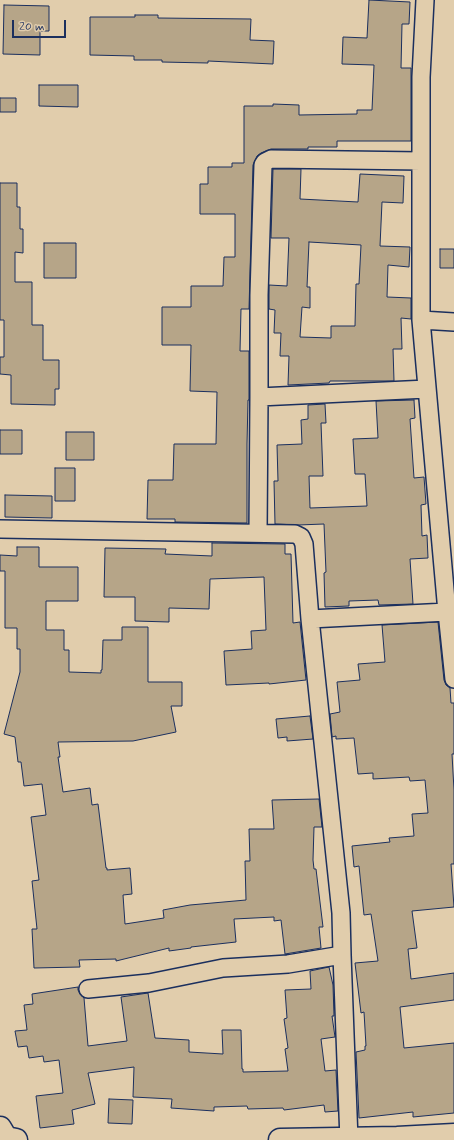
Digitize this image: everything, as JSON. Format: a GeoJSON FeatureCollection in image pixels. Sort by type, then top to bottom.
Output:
{"type":"FeatureCollection","features":[{"type":"Feature","properties":{"kind":"street"},"geometry":{"type":"LineString","coordinates":[[425,0],[421,77],[421,320],[454,679]]}},
{"type":"Feature","properties":{"kind":"street"},"geometry":{"type":"LineString","coordinates":[[258,533],[258,295],[263,164],[271,159],[421,161]]}},
{"type":"Feature","properties":{"kind":"street"},"geometry":{"type":"LineString","coordinates":[[421,320],[454,322]]}},
{"type":"Feature","properties":{"kind":"street"},"geometry":{"type":"LineString","coordinates":[[259,397],[427,389]]}},
{"type":"Feature","properties":{"kind":"street"},"geometry":{"type":"LineString","coordinates":[[0,529],[258,533],[295,534],[301,537],[304,544],[310,619],[341,913],[349,1139]]}},
{"type":"Feature","properties":{"kind":"street"},"geometry":{"type":"LineString","coordinates":[[310,619],[447,612]]}},
{"type":"Feature","properties":{"kind":"street"},"geometry":{"type":"LineString","coordinates":[[88,989],[149,983],[223,968],[288,964],[342,955]]}},
{"type":"Feature","properties":{"kind":"street"},"geometry":{"type":"LineString","coordinates":[[280,1140],[454,1135]]}},
{"type":"Feature","properties":{"kind":"building"},"geometry":{"type":"Polygon","coordinates":[[[369,0],[410,2],[409,24],[402,24],[401,68],[411,68],[411,141],[337,141],[337,147],[271,149],[257,156],[253,165],[249,309],[241,309],[240,351],[249,351],[247,523],[175,522],[175,519],[147,519],[148,480],[173,480],[174,444],[216,444],[217,392],[190,391],[191,345],[162,345],[162,307],[191,307],[191,286],[223,286],[224,257],[235,257],[235,214],[200,214],[200,184],[208,184],[208,167],[232,167],[232,163],[244,163],[244,106],[273,106],[273,104],[299,105],[299,115],[357,114],[357,110],[372,110],[374,65],[342,64],[343,37],[367,38],[369,0]]]}},
{"type":"Feature","properties":{"kind":"building"},"geometry":{"type":"Polygon","coordinates":[[[4,5],[49,6],[49,31],[40,31],[40,55],[3,54],[4,5]]]}},
{"type":"Feature","properties":{"kind":"building"},"geometry":{"type":"Polygon","coordinates":[[[135,15],[158,15],[158,18],[251,19],[250,40],[274,41],[273,64],[208,61],[208,63],[162,62],[162,60],[134,60],[134,56],[90,55],[90,17],[135,17],[135,15]]]}},
{"type":"Feature","properties":{"kind":"building"},"geometry":{"type":"Polygon","coordinates":[[[39,85],[78,85],[78,107],[39,106],[39,85]]]}},
{"type":"Feature","properties":{"kind":"building"},"geometry":{"type":"Polygon","coordinates":[[[0,98],[16,98],[16,112],[0,112],[0,98]]]}},
{"type":"Feature","properties":{"kind":"building"},"geometry":{"type":"Polygon","coordinates":[[[273,169],[301,169],[300,199],[358,202],[360,174],[404,176],[403,203],[382,202],[380,246],[410,247],[409,267],[388,265],[387,297],[411,298],[411,319],[401,318],[402,349],[393,349],[394,381],[330,381],[329,383],[288,385],[289,356],[280,356],[281,333],[274,333],[275,310],[269,309],[269,285],[287,286],[289,238],[271,238],[273,169]],[[309,242],[307,287],[310,287],[310,308],[302,307],[300,337],[331,338],[331,326],[355,326],[356,284],[359,284],[361,245],[309,242]]]}},
{"type":"Feature","properties":{"kind":"building"},"geometry":{"type":"Polygon","coordinates":[[[0,183],[17,183],[17,207],[20,207],[20,229],[23,229],[23,253],[15,252],[15,282],[32,282],[32,325],[43,325],[43,360],[59,360],[59,389],[55,389],[55,405],[11,404],[11,375],[0,374],[0,357],[4,357],[4,320],[0,320],[0,183]]]}},
{"type":"Feature","properties":{"kind":"building"},"geometry":{"type":"Polygon","coordinates":[[[44,243],[76,243],[76,278],[44,278],[44,243]]]}},
{"type":"Feature","properties":{"kind":"building"},"geometry":{"type":"Polygon","coordinates":[[[440,249],[454,249],[454,268],[440,268],[440,249]]]}},
{"type":"Feature","properties":{"kind":"building"},"geometry":{"type":"Polygon","coordinates":[[[414,400],[415,418],[410,419],[414,478],[424,477],[426,504],[421,505],[422,536],[427,535],[428,558],[410,559],[413,604],[379,605],[378,600],[349,601],[349,606],[325,607],[324,573],[326,572],[324,524],[275,524],[274,481],[278,481],[277,445],[302,444],[301,420],[308,419],[308,405],[325,404],[326,423],[321,423],[323,476],[309,476],[310,508],[367,506],[365,474],[355,474],[353,439],[378,438],[376,401],[414,400]]]}},
{"type":"Feature","properties":{"kind":"building"},"geometry":{"type":"Polygon","coordinates":[[[0,430],[22,430],[22,454],[0,454],[0,430]]]}},
{"type":"Feature","properties":{"kind":"building"},"geometry":{"type":"Polygon","coordinates":[[[66,432],[94,432],[94,460],[66,460],[66,432]]]}},
{"type":"Feature","properties":{"kind":"building"},"geometry":{"type":"Polygon","coordinates":[[[55,468],[75,468],[75,501],[55,501],[55,468]]]}},
{"type":"Feature","properties":{"kind":"building"},"geometry":{"type":"Polygon","coordinates":[[[5,495],[52,496],[52,518],[5,517],[5,495]]]}},
{"type":"Feature","properties":{"kind":"building"},"geometry":{"type":"Polygon","coordinates":[[[212,543],[285,544],[285,554],[291,554],[293,623],[300,622],[306,680],[269,684],[226,685],[224,651],[252,649],[251,631],[266,630],[264,577],[210,579],[209,609],[169,608],[169,622],[135,621],[135,597],[104,597],[105,548],[166,549],[165,554],[212,556],[212,543]]]}},
{"type":"Feature","properties":{"kind":"building"},"geometry":{"type":"Polygon","coordinates":[[[17,547],[39,547],[39,567],[78,567],[78,601],[46,601],[46,630],[64,630],[64,650],[69,650],[69,672],[101,673],[103,640],[122,640],[122,627],[148,627],[148,682],[182,682],[182,706],[171,706],[176,732],[133,741],[58,742],[60,757],[58,757],[63,792],[90,788],[92,805],[98,804],[107,870],[130,868],[132,894],[123,895],[125,924],[164,918],[163,910],[190,905],[246,900],[245,861],[250,861],[249,829],[274,829],[272,800],[319,799],[322,827],[314,827],[313,860],[314,869],[316,869],[323,927],[319,927],[321,948],[285,954],[281,920],[274,921],[274,917],[234,919],[236,942],[169,951],[169,948],[116,961],[116,959],[79,960],[80,967],[34,968],[32,929],[37,929],[32,881],[39,880],[31,817],[46,815],[42,784],[24,786],[21,762],[18,762],[15,737],[4,734],[20,672],[20,649],[17,649],[17,628],[5,628],[5,571],[0,571],[0,555],[17,556],[17,547]]]}},
{"type":"Feature","properties":{"kind":"building"},"geometry":{"type":"Polygon","coordinates":[[[438,622],[444,680],[446,685],[450,688],[451,703],[454,703],[454,754],[452,754],[454,790],[454,864],[451,864],[454,907],[412,911],[417,948],[408,949],[411,979],[454,973],[454,1000],[400,1007],[404,1048],[454,1043],[454,1113],[413,1117],[413,1112],[359,1118],[356,1052],[365,1050],[366,1046],[364,1012],[361,1013],[355,963],[378,961],[371,914],[364,915],[359,866],[354,867],[352,846],[390,842],[389,838],[414,836],[412,814],[428,813],[425,780],[410,781],[409,777],[373,779],[373,773],[358,774],[354,738],[336,739],[336,736],[332,737],[330,714],[340,712],[337,682],[360,680],[358,664],[385,662],[382,625],[438,622]]]}},
{"type":"Feature","properties":{"kind":"building"},"geometry":{"type":"Polygon","coordinates":[[[310,716],[313,739],[287,741],[287,737],[278,738],[276,719],[310,716]]]}},
{"type":"Feature","properties":{"kind":"building"},"geometry":{"type":"Polygon","coordinates":[[[329,967],[333,985],[334,1016],[332,1016],[335,1037],[321,1039],[325,1071],[336,1070],[338,1111],[325,1112],[324,1105],[284,1110],[283,1108],[248,1109],[247,1106],[214,1107],[214,1111],[171,1108],[172,1099],[133,1097],[134,1067],[88,1073],[95,1104],[72,1110],[74,1124],[40,1128],[36,1096],[63,1093],[59,1060],[44,1062],[43,1056],[29,1058],[27,1046],[18,1047],[15,1031],[27,1030],[24,1005],[33,1004],[32,994],[78,987],[80,994],[84,998],[88,1046],[127,1041],[121,997],[148,993],[155,1038],[189,1040],[189,1052],[223,1054],[222,1030],[241,1030],[243,1072],[288,1071],[285,1049],[288,1048],[284,1019],[287,1018],[285,990],[311,989],[310,971],[329,967]]]}},
{"type":"Feature","properties":{"kind":"building"},"geometry":{"type":"Polygon","coordinates":[[[109,1099],[133,1100],[132,1124],[108,1123],[109,1099]]]}}]}
